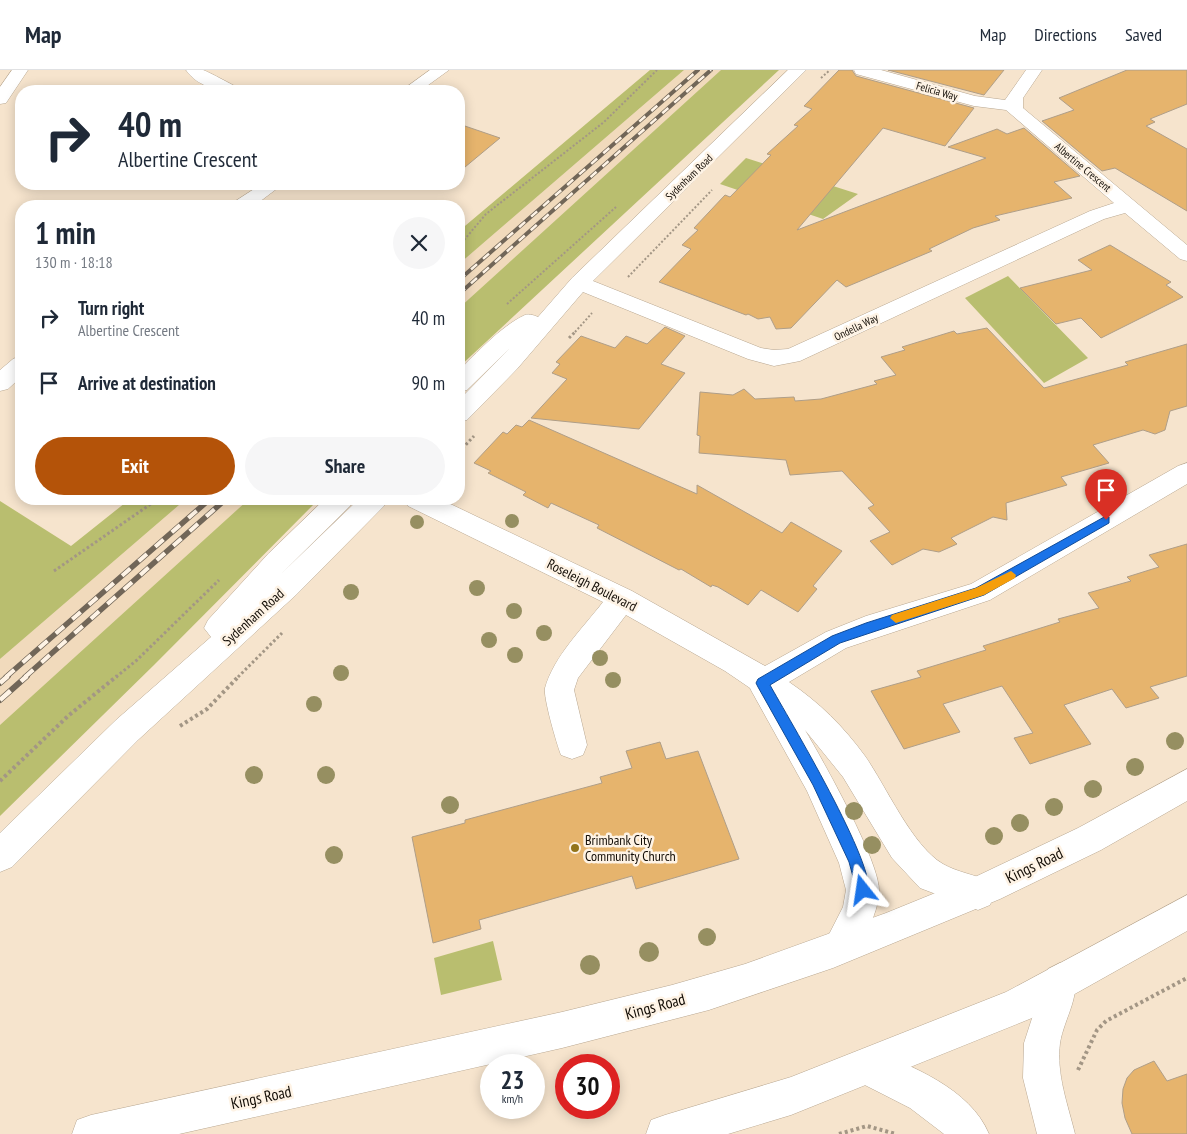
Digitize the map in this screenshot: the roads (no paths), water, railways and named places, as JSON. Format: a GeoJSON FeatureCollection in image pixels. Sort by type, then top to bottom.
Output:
{"type":"FeatureCollection","features":[{"type":"Feature","properties":{"kind":"street"},"geometry":{"type":"LineString","coordinates":[[0,99],[20,70]]}},
{"type":"Feature","properties":{"kind":"street"},"geometry":{"type":"LineString","coordinates":[[194,70],[219,85]]}},
{"type":"Feature","properties":{"kind":"street"},"geometry":{"type":"LineString","coordinates":[[418,85],[440,70]]}},
{"type":"Feature","properties":{"kind":"street","name":"Sydenham Road"},"geometry":{"type":"LineString","coordinates":[[465,408],[509,364],[579,283],[798,70]]}},
{"type":"Feature","properties":{"kind":"street","name":"Felicia Way"},"geometry":{"type":"LineString","coordinates":[[862,70],[974,101],[1014,106]]}},
{"type":"Feature","properties":{"kind":"street"},"geometry":{"type":"LineString","coordinates":[[1014,106],[1014,98],[1034,70]]}},
{"type":"Feature","properties":{"kind":"street","name":"Albertine Crescent"},"geometry":{"type":"LineString","coordinates":[[1014,106],[1019,114],[1187,255]]}},
{"type":"Feature","properties":{"kind":"street"},"geometry":{"type":"LineString","coordinates":[[250,200],[265,190]]}},
{"type":"Feature","properties":{"kind":"street","name":"Ondella Way"},"geometry":{"type":"LineString","coordinates":[[579,283],[756,354],[774,358],[792,356],[1097,215],[1129,206]]}},
{"type":"Feature","properties":{"kind":"street","name":"Sydenham Road"},"geometry":{"type":"LineString","coordinates":[[465,378],[493,350],[579,283]]}},
{"type":"Feature","properties":{"kind":"street"},"geometry":{"type":"LineString","coordinates":[[0,383],[15,369]]}},
{"type":"Feature","properties":{"kind":"street"},"geometry":{"type":"LineString","coordinates":[[762,683],[836,640],[866,628],[980,592],[1187,472]]}},
{"type":"Feature","properties":{"kind":"street","name":"Sydenham Road"},"geometry":{"type":"LineString","coordinates":[[127,730],[277,561],[335,505]]}},
{"type":"Feature","properties":{"kind":"street","name":"Sydenham Road"},"geometry":{"type":"LineString","coordinates":[[0,856],[127,730],[287,586],[369,505]]}},
{"type":"Feature","properties":{"kind":"street","name":"Roseleigh Boulevard"},"geometry":{"type":"LineString","coordinates":[[429,505],[622,599],[734,662],[762,683],[806,710],[834,740],[854,767],[903,847],[932,876],[978,893]]}},
{"type":"Feature","properties":{"kind":"street"},"geometry":{"type":"LineString","coordinates":[[572,745],[559,690],[566,672],[622,599]]}},
{"type":"Feature","properties":{"kind":"street","name":"Roseleigh Boulevard"},"geometry":{"type":"LineString","coordinates":[[762,683],[818,780],[855,861],[863,890],[859,912],[839,948]]}},
{"type":"Feature","properties":{"kind":"street","name":"Kings Road"},"geometry":{"type":"LineString","coordinates":[[91,1134],[577,1027],[779,970],[978,893],[1110,828],[1187,784]]}},
{"type":"Feature","properties":{"kind":"street"},"geometry":{"type":"LineString","coordinates":[[665,1134],[791,1096],[868,1067],[1019,1005],[1187,912]]}},
{"type":"Feature","properties":{"kind":"street"},"geometry":{"type":"LineString","coordinates":[[1056,1134],[1042,1078],[1042,1043],[1060,981]]}},
{"type":"Feature","properties":{"kind":"street"},"geometry":{"type":"LineString","coordinates":[[868,1067],[922,1093],[953,1114],[970,1134]]}},
{"type":"Feature","properties":{"kind":"railway"},"geometry":{"type":"LineString","coordinates":[[465,275],[698,70]]}},
{"type":"Feature","properties":{"kind":"railway"},"geometry":{"type":"LineString","coordinates":[[465,289],[711,70]]}},
{"type":"Feature","properties":{"kind":"railway"},"geometry":{"type":"LineString","coordinates":[[6,677],[203,505]]}},
{"type":"Feature","properties":{"kind":"railway"},"geometry":{"type":"LineString","coordinates":[[25,677],[219,505]]}},
{"type":"Feature","properties":{"kind":"railway"},"geometry":{"type":"LineString","coordinates":[[0,683],[8,676]]}},
{"type":"Feature","properties":{"kind":"railway"},"geometry":{"type":"LineString","coordinates":[[0,700],[27,676]]}},
{"type":"Feature","properties":{"kind":"place","name":"Brimbank City Community Church"},"geometry":{"type":"Point","coordinates":[575,848]}}]}
